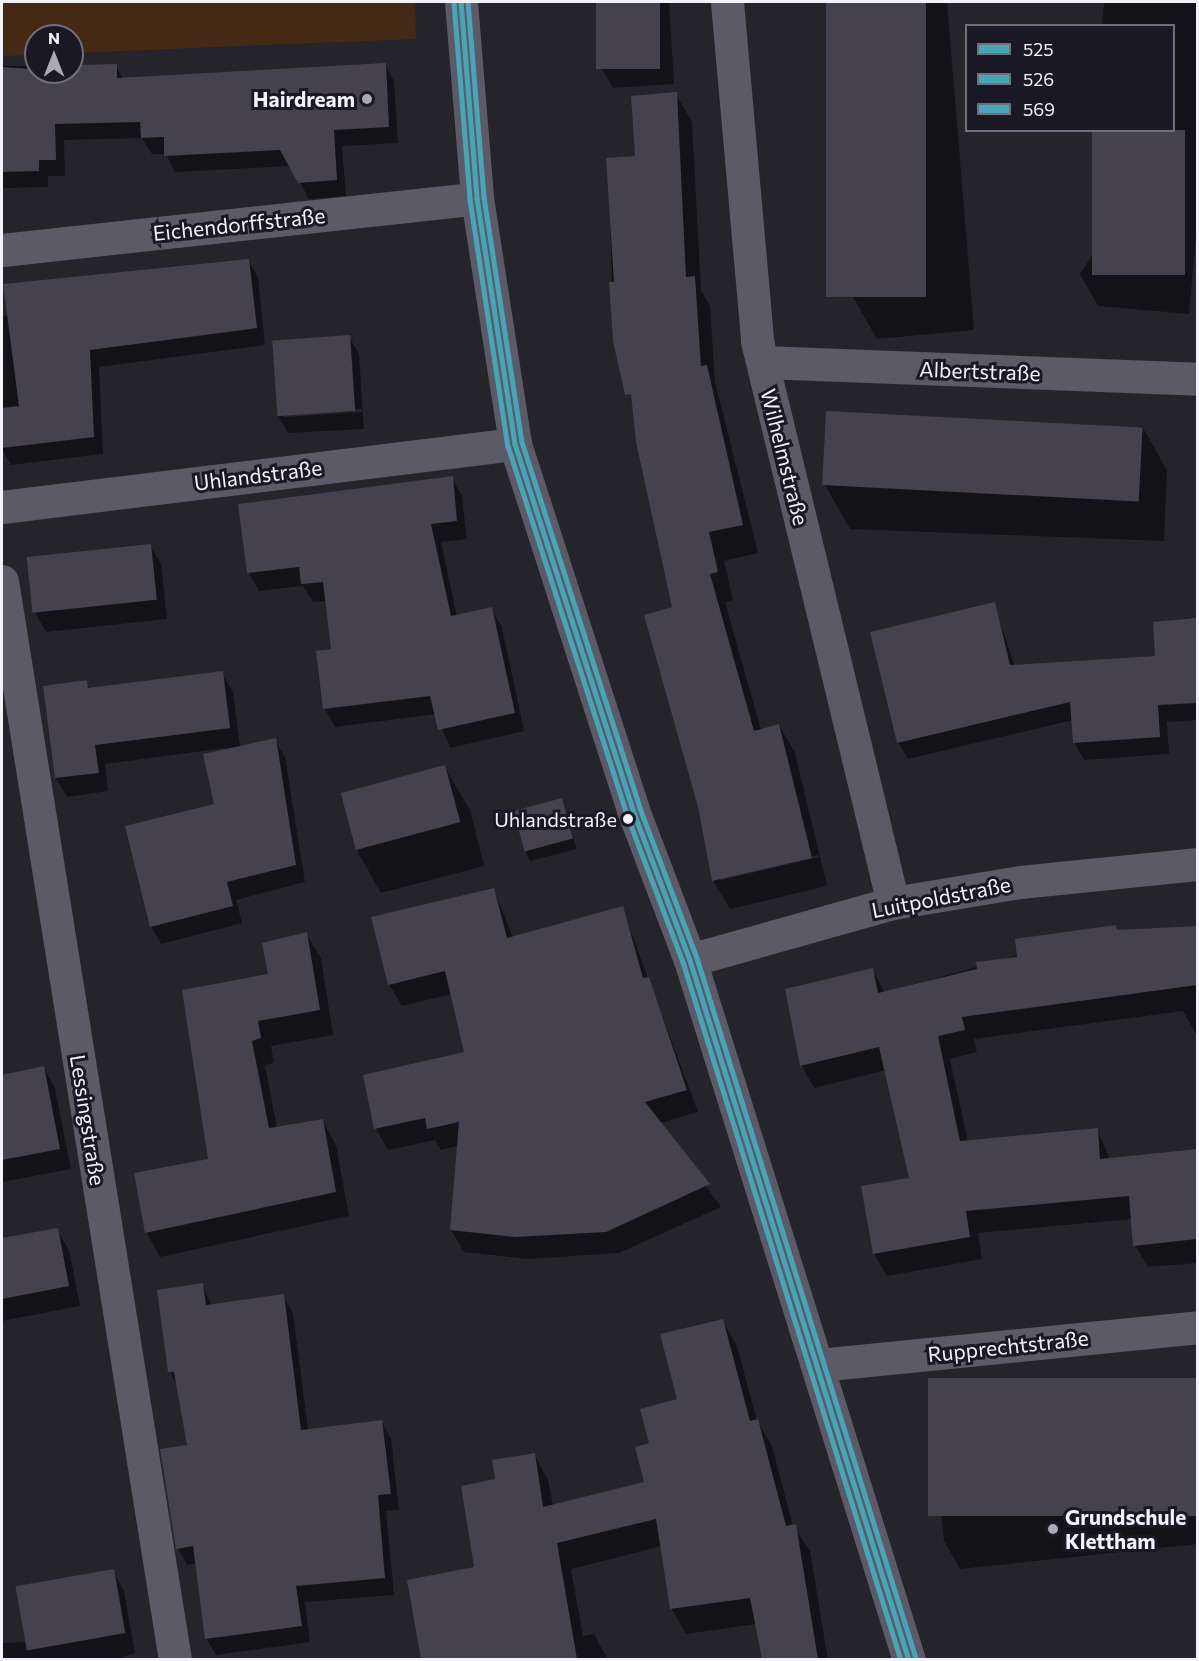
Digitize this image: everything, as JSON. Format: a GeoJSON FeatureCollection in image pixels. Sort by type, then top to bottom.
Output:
{"type":"FeatureCollection","features":[{"type":"Feature","properties":{"kind":"street"},"geometry":{"type":"LineString","coordinates":[[461,2],[477,198],[515,444],[626,790],[690,960],[819,1365],[909,1659]]}},
{"type":"Feature","properties":{"kind":"street","name":"Wilhelmstraße"},"geometry":{"type":"LineString","coordinates":[[727,2],[763,362],[893,903]]}},
{"type":"Feature","properties":{"kind":"street","name":"Eichendorffstraße"},"geometry":{"type":"LineString","coordinates":[[2,250],[477,198]]}},
{"type":"Feature","properties":{"kind":"street","name":"Albertstraße"},"geometry":{"type":"LineString","coordinates":[[763,362],[1197,379]]}},
{"type":"Feature","properties":{"kind":"street","name":"Uhlandstraße"},"geometry":{"type":"LineString","coordinates":[[2,507],[515,444]]}},
{"type":"Feature","properties":{"kind":"street","name":"Lessingstraße"},"geometry":{"type":"LineString","coordinates":[[2,581],[175,1659]]}},
{"type":"Feature","properties":{"kind":"street","name":"Luitpoldstraße"},"geometry":{"type":"LineString","coordinates":[[690,960],[893,903],[1020,882],[1197,864]]}},
{"type":"Feature","properties":{"kind":"street","name":"Rupprechtstraße"},"geometry":{"type":"LineString","coordinates":[[819,1365],[1197,1327]]}},
{"type":"Feature","properties":{"kind":"shaded area"},"geometry":{"type":"Polygon","coordinates":[[[2,2],[415,2],[416,39],[84,53],[84,24],[24,24],[24,55],[2,56],[2,2]]]}},
{"type":"Feature","properties":{"kind":"building"},"geometry":{"type":"Polygon","coordinates":[[[596,2],[660,2],[660,69],[596,69],[596,2]]]}},
{"type":"Feature","properties":{"kind":"building"},"geometry":{"type":"Polygon","coordinates":[[[826,2],[926,2],[926,297],[826,297],[826,2]]]}},
{"type":"Feature","properties":{"kind":"building"},"geometry":{"type":"Polygon","coordinates":[[[386,63],[389,127],[334,130],[337,180],[298,183],[280,150],[164,156],[164,137],[141,138],[140,122],[55,124],[56,160],[39,160],[39,171],[2,172],[2,67],[24,69],[24,84],[84,84],[84,65],[117,64],[117,78],[386,63]]]}},
{"type":"Feature","properties":{"kind":"building"},"geometry":{"type":"Polygon","coordinates":[[[677,92],[686,277],[695,276],[701,366],[707,365],[743,525],[709,532],[718,572],[710,574],[754,731],[779,724],[812,858],[712,881],[698,807],[644,615],[672,607],[636,442],[631,394],[625,395],[613,341],[609,282],[614,282],[606,158],[635,156],[631,96],[677,92]]]}},
{"type":"Feature","properties":{"kind":"building"},"geometry":{"type":"Polygon","coordinates":[[[1185,130],[1185,275],[1092,275],[1092,132],[1185,130]]]}},
{"type":"Feature","properties":{"kind":"building"},"geometry":{"type":"Polygon","coordinates":[[[249,259],[257,328],[90,350],[94,437],[2,448],[2,408],[19,406],[3,284],[249,259]]]}},
{"type":"Feature","properties":{"kind":"building"},"geometry":{"type":"Polygon","coordinates":[[[350,335],[355,411],[277,416],[272,340],[350,335]]]}},
{"type":"Feature","properties":{"kind":"building"},"geometry":{"type":"Polygon","coordinates":[[[826,411],[1143,428],[1139,501],[822,485],[826,411]]]}},
{"type":"Feature","properties":{"kind":"building"},"geometry":{"type":"Polygon","coordinates":[[[453,476],[457,521],[431,524],[451,616],[492,607],[515,713],[438,730],[430,696],[323,709],[316,651],[331,649],[323,582],[301,584],[299,567],[247,573],[238,504],[453,476]]]}},
{"type":"Feature","properties":{"kind":"building"},"geometry":{"type":"Polygon","coordinates":[[[151,544],[157,600],[33,613],[27,557],[151,544]]]}},
{"type":"Feature","properties":{"kind":"building"},"geometry":{"type":"Polygon","coordinates":[[[995,602],[1010,665],[1155,656],[1153,622],[1197,618],[1197,703],[1158,705],[1160,737],[1073,743],[1070,702],[897,743],[870,632],[995,602]]]}},
{"type":"Feature","properties":{"kind":"building"},"geometry":{"type":"Polygon","coordinates":[[[223,671],[230,728],[95,745],[99,773],[55,778],[43,686],[87,680],[88,688],[223,671]]]}},
{"type":"Feature","properties":{"kind":"building"},"geometry":{"type":"Polygon","coordinates":[[[276,738],[296,865],[227,882],[233,906],[150,927],[125,826],[214,804],[203,754],[276,738]]]}},
{"type":"Feature","properties":{"kind":"building"},"geometry":{"type":"Polygon","coordinates":[[[445,765],[460,822],[356,850],[341,793],[445,765]]]}},
{"type":"Feature","properties":{"kind":"building"},"geometry":{"type":"Polygon","coordinates":[[[562,798],[573,839],[525,852],[514,811],[562,798]]]}},
{"type":"Feature","properties":{"kind":"building"},"geometry":{"type":"Polygon","coordinates":[[[494,888],[507,938],[623,906],[643,978],[649,977],[687,1090],[645,1102],[710,1184],[606,1232],[515,1237],[450,1230],[459,1122],[427,1129],[425,1118],[374,1129],[363,1075],[464,1052],[445,971],[388,985],[371,917],[494,888]]]}},
{"type":"Feature","properties":{"kind":"building"},"geometry":{"type":"Polygon","coordinates":[[[1116,925],[1117,930],[1197,926],[1197,985],[962,1017],[965,1030],[938,1036],[960,1141],[1098,1128],[1100,1159],[1197,1149],[1197,1239],[1133,1246],[1129,1196],[966,1211],[970,1237],[873,1254],[861,1186],[909,1178],[879,1047],[800,1066],[785,989],[873,968],[878,993],[977,969],[976,962],[1017,957],[1015,939],[1116,925]]]}},
{"type":"Feature","properties":{"kind":"building"},"geometry":{"type":"Polygon","coordinates":[[[307,932],[320,1010],[258,1021],[261,1038],[252,1041],[269,1128],[323,1119],[336,1192],[145,1233],[134,1173],[208,1159],[182,990],[268,974],[262,943],[307,932]]]}},
{"type":"Feature","properties":{"kind":"building"},"geometry":{"type":"Polygon","coordinates":[[[44,1066],[60,1149],[2,1160],[2,1075],[44,1066]]]}},
{"type":"Feature","properties":{"kind":"building"},"geometry":{"type":"Polygon","coordinates":[[[58,1228],[69,1286],[2,1299],[2,1238],[58,1228]]]}},
{"type":"Feature","properties":{"kind":"building"},"geometry":{"type":"Polygon","coordinates":[[[203,1283],[206,1305],[284,1294],[301,1430],[382,1420],[391,1494],[378,1495],[385,1578],[296,1586],[302,1626],[205,1639],[193,1546],[176,1549],[160,1449],[187,1445],[174,1372],[168,1372],[157,1290],[203,1283]]]}},
{"type":"Feature","properties":{"kind":"building"},"geometry":{"type":"Polygon","coordinates":[[[723,1319],[750,1421],[758,1419],[786,1526],[796,1524],[818,1659],[762,1659],[750,1598],[670,1609],[656,1519],[557,1543],[577,1659],[421,1659],[407,1580],[474,1567],[461,1486],[495,1479],[492,1460],[535,1453],[543,1507],[644,1482],[635,1447],[649,1443],[640,1409],[677,1399],[660,1334],[723,1319]]]}},
{"type":"Feature","properties":{"kind":"building"},"geometry":{"type":"Polygon","coordinates":[[[928,1378],[1197,1378],[1197,1516],[928,1516],[928,1378]]]}},
{"type":"Feature","properties":{"kind":"building"},"geometry":{"type":"Polygon","coordinates":[[[114,1569],[125,1633],[27,1650],[16,1586],[114,1569]]]}},
{"type":"Feature","properties":{"kind":"transit line","name":"525"},"geometry":{"type":"LineString","coordinates":[[461,2],[477,198],[515,444],[633,810],[690,960],[909,1660]]}},
{"type":"Feature","properties":{"kind":"transit line","name":"569"},"geometry":{"type":"LineString","coordinates":[[468,2],[484,197],[522,442],[640,808],[697,958],[916,1658]]}},
{"type":"Feature","properties":{"kind":"transit line","name":"526"},"geometry":{"type":"LineString","coordinates":[[454,3],[470,199],[508,446],[626,812],[683,962],[901,1660]]}},
{"type":"Feature","properties":{"kind":"place","name":"Hairdream"},"geometry":{"type":"Point","coordinates":[367,99]}},
{"type":"Feature","properties":{"kind":"place","name":"Uhlandstraße"},"geometry":{"type":"Point","coordinates":[628,819]}},
{"type":"Feature","properties":{"kind":"place","name":"Grundschule Klettham"},"geometry":{"type":"Point","coordinates":[1053,1529]}}]}
